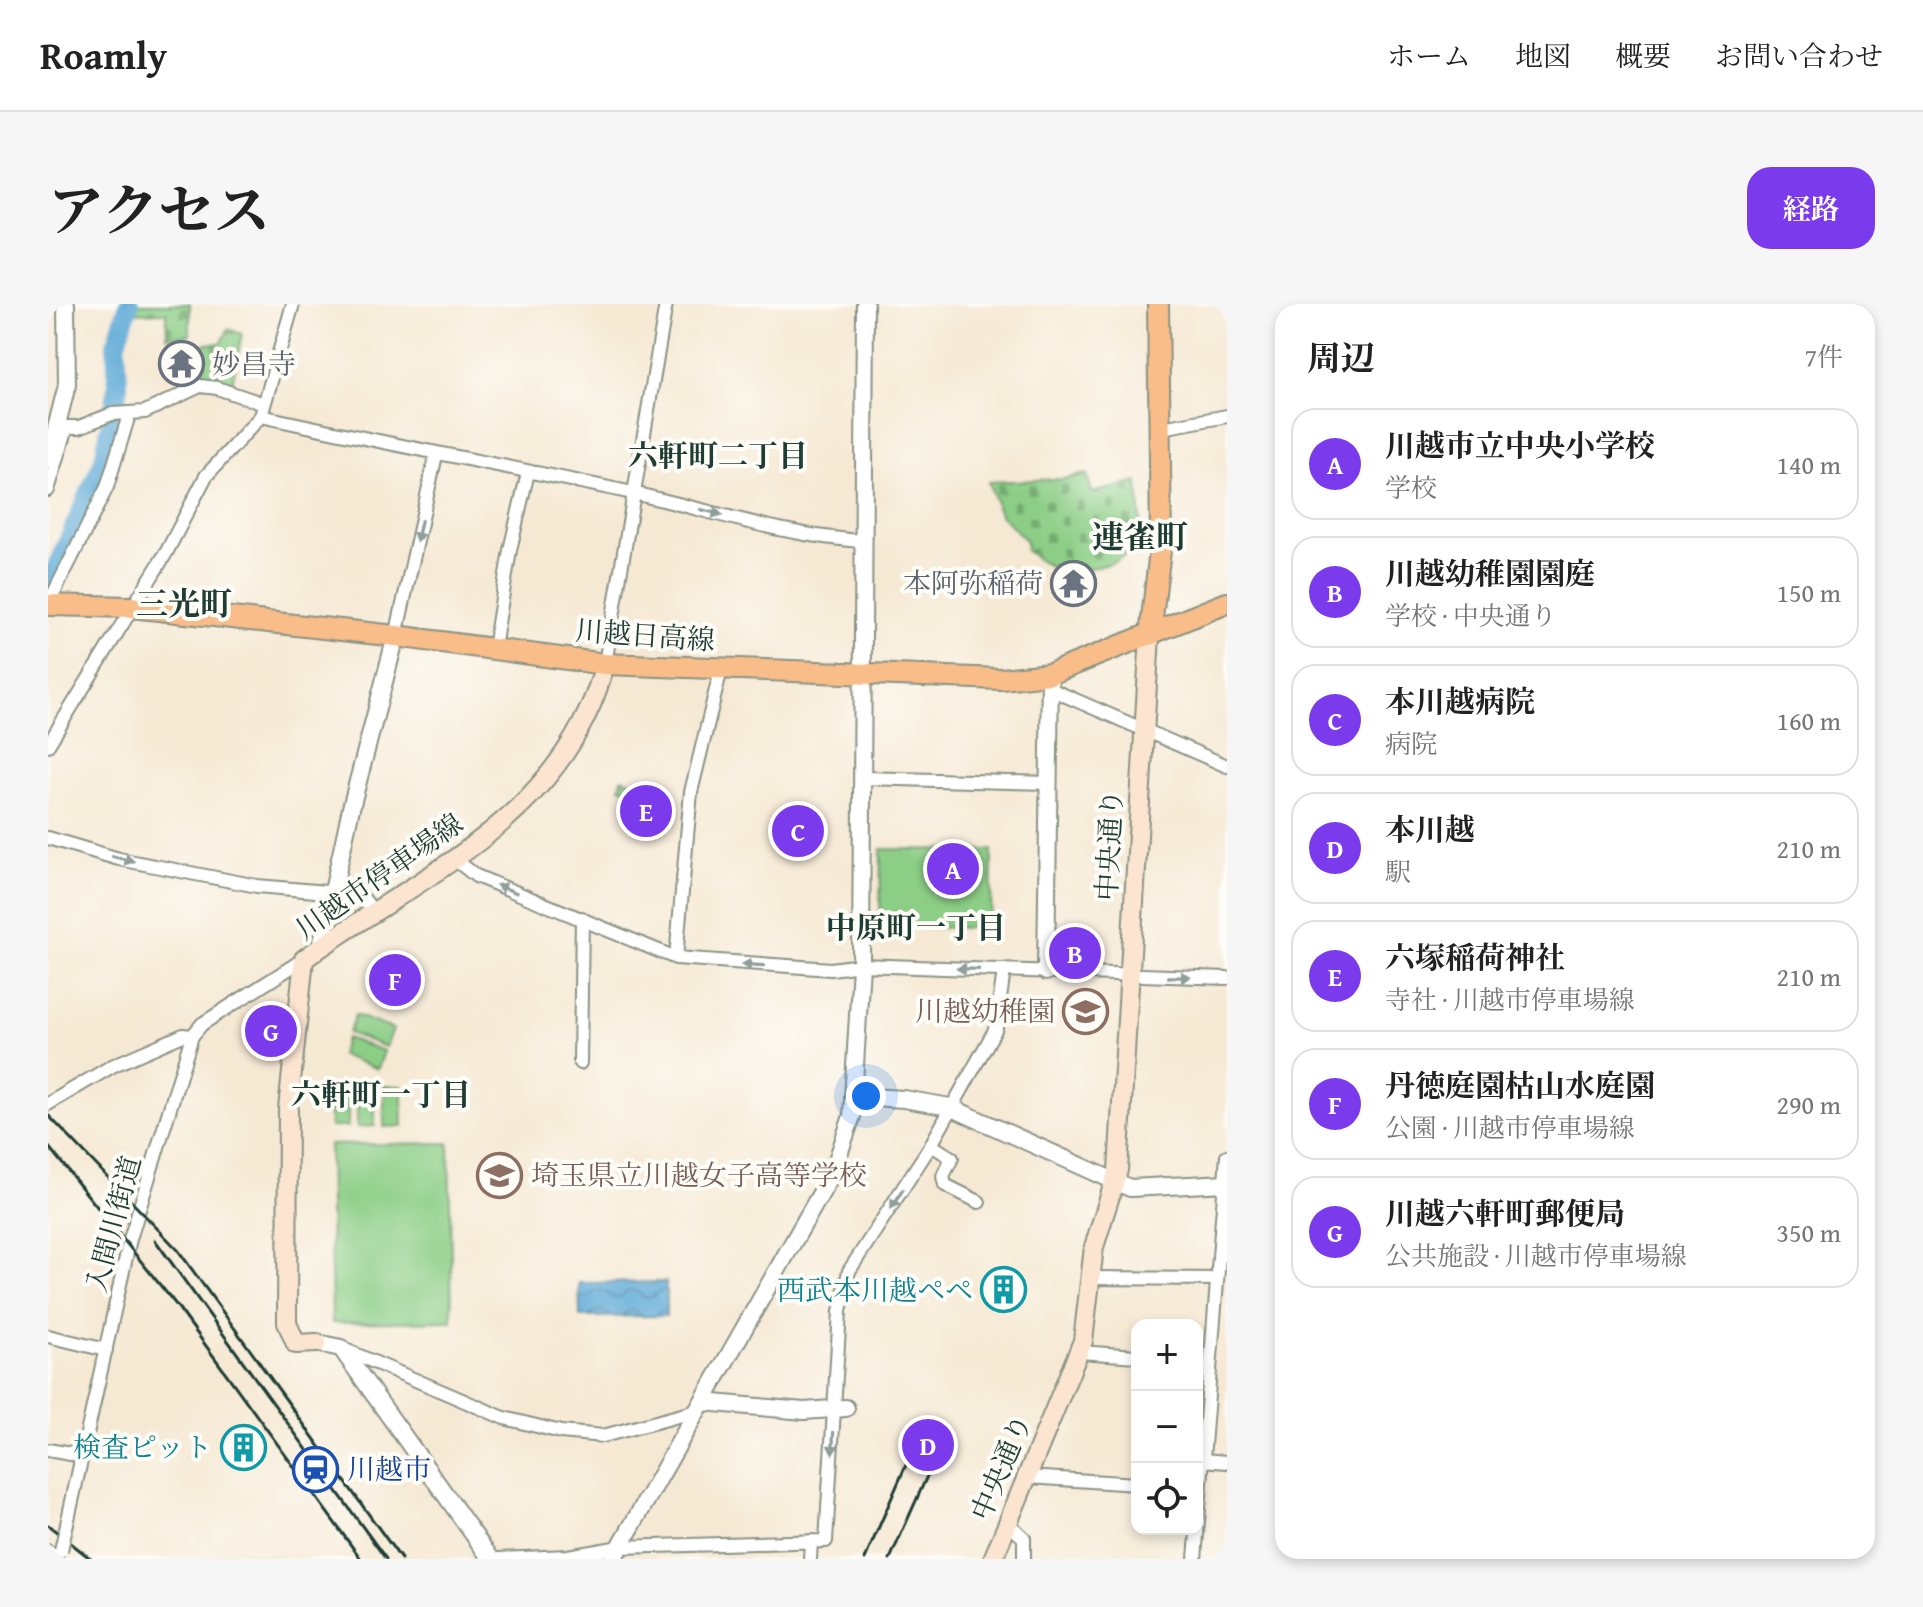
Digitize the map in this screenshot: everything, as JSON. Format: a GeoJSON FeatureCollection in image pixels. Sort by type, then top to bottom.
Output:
{"type":"FeatureCollection","features":[{"type":"Feature","properties":{"kind":"main road","name":"中央通り"},"geometry":{"type":"LineString","coordinates":[[993,1559],[1079,1352],[1085,1332],[1094,1247],[1120,1158],[1150,635],[1160,559],[1162,428],[1158,304]]}},
{"type":"Feature","properties":{"kind":"main road","name":"川越日高線"},"geometry":{"type":"LineString","coordinates":[[54,605],[131,607],[396,636],[605,664],[1050,682],[1227,603]]}},
{"type":"Feature","properties":{"kind":"main road","name":"川越市停車場線"},"geometry":{"type":"LineString","coordinates":[[317,1343],[296,1344],[287,1323],[288,1109],[304,959],[453,858],[523,806],[556,768],[584,726],[605,664]]}},
{"type":"Feature","properties":{"kind":"street"},"geometry":{"type":"LineString","coordinates":[[48,490],[63,427],[67,375],[66,304]]}},
{"type":"Feature","properties":{"kind":"street"},"geometry":{"type":"LineString","coordinates":[[48,745],[166,553],[206,476],[263,410],[293,304]]}},
{"type":"Feature","properties":{"kind":"street"},"geometry":{"type":"LineString","coordinates":[[605,664],[666,304]]}},
{"type":"Feature","properties":{"kind":"street"},"geometry":{"type":"LineString","coordinates":[[617,1553],[833,1172],[848,1133],[861,965],[865,304]]}},
{"type":"Feature","properties":{"kind":"street"},"geometry":{"type":"LineString","coordinates":[[63,427],[145,412],[200,386],[217,388],[263,410],[436,455],[635,494],[818,539],[864,541]]}},
{"type":"Feature","properties":{"kind":"street"},"geometry":{"type":"LineString","coordinates":[[54,605],[107,487],[122,415]]}},
{"type":"Feature","properties":{"kind":"street"},"geometry":{"type":"LineString","coordinates":[[1162,428],[1227,416]]}},
{"type":"Feature","properties":{"kind":"street"},"geometry":{"type":"LineString","coordinates":[[48,460],[63,427]]}},
{"type":"Feature","properties":{"kind":"street"},"geometry":{"type":"LineString","coordinates":[[321,947],[436,455]]}},
{"type":"Feature","properties":{"kind":"street"},"geometry":{"type":"LineString","coordinates":[[494,648],[510,550],[528,472]]}},
{"type":"Feature","properties":{"kind":"street"},"geometry":{"type":"LineString","coordinates":[[676,958],[691,792],[721,669]]}},
{"type":"Feature","properties":{"kind":"street"},"geometry":{"type":"LineString","coordinates":[[1046,972],[1050,682],[1227,766]]}},
{"type":"Feature","properties":{"kind":"street"},"geometry":{"type":"LineString","coordinates":[[862,778],[1049,783]]}},
{"type":"Feature","properties":{"kind":"street"},"geometry":{"type":"LineString","coordinates":[[48,838],[119,859],[285,890],[362,897],[373,911]]}},
{"type":"Feature","properties":{"kind":"street"},"geometry":{"type":"LineString","coordinates":[[453,858],[476,876],[676,958],[831,969],[861,965],[1227,978]]}},
{"type":"Feature","properties":{"kind":"street"},"geometry":{"type":"LineString","coordinates":[[580,1063],[582,918]]}},
{"type":"Feature","properties":{"kind":"street"},"geometry":{"type":"LineString","coordinates":[[48,1104],[114,1065],[183,1035],[192,1036],[202,1024],[304,959]]}},
{"type":"Feature","properties":{"kind":"street"},"geometry":{"type":"LineString","coordinates":[[499,1559],[826,1541],[840,1409],[840,1311],[849,1271],[931,1145],[998,1021],[1004,970]]}},
{"type":"Feature","properties":{"kind":"street","name":"入間川街道"},"geometry":{"type":"LineString","coordinates":[[56,1555],[67,1524],[130,1239],[192,1036]]}},
{"type":"Feature","properties":{"kind":"street"},"geometry":{"type":"LineString","coordinates":[[853,1096],[904,1099],[950,1107],[1115,1183],[1142,1190],[1226,1184]]}},
{"type":"Feature","properties":{"kind":"street"},"geometry":{"type":"LineString","coordinates":[[931,1145],[952,1158],[943,1176],[945,1185],[979,1202]]}},
{"type":"Feature","properties":{"kind":"street"},"geometry":{"type":"LineString","coordinates":[[1203,1450],[1227,1156]]}},
{"type":"Feature","properties":{"kind":"street"},"geometry":{"type":"LineString","coordinates":[[920,1162],[943,1176]]}},
{"type":"Feature","properties":{"kind":"street"},"geometry":{"type":"LineString","coordinates":[[1090,1278],[1217,1279]]}},
{"type":"Feature","properties":{"kind":"street"},"geometry":{"type":"LineString","coordinates":[[48,1336],[106,1350]]}},
{"type":"Feature","properties":{"kind":"street"},"geometry":{"type":"LineString","coordinates":[[317,1343],[341,1348],[504,1418],[561,1432],[603,1436],[700,1407],[794,1411],[840,1409]]}},
{"type":"Feature","properties":{"kind":"street"},"geometry":{"type":"LineString","coordinates":[[341,1348],[491,1559]]}},
{"type":"Feature","properties":{"kind":"street"},"geometry":{"type":"LineString","coordinates":[[1079,1352],[1131,1356]]}},
{"type":"Feature","properties":{"kind":"street"},"geometry":{"type":"LineString","coordinates":[[1203,1359],[1212,1359]]}},
{"type":"Feature","properties":{"kind":"street"},"geometry":{"type":"LineString","coordinates":[[48,1450],[82,1456]]}},
{"type":"Feature","properties":{"kind":"street"},"geometry":{"type":"LineString","coordinates":[[1203,1460],[1227,1462]]}},
{"type":"Feature","properties":{"kind":"street"},"geometry":{"type":"LineString","coordinates":[[1028,1477],[1131,1484]]}},
{"type":"Feature","properties":{"kind":"street"},"geometry":{"type":"LineString","coordinates":[[1008,1523],[1024,1538],[1024,1559]]}},
{"type":"Feature","properties":{"kind":"street"},"geometry":{"type":"LineString","coordinates":[[1195,1559],[1196,1535]]}},
{"type":"Feature","properties":{"kind":"street"},"geometry":{"type":"LineString","coordinates":[[810,1559],[811,1541]]}},
{"type":"Feature","properties":{"kind":"green space"},"geometry":{"type":"Polygon","coordinates":[[[138,304],[190,304],[190,335],[167,337],[166,312],[135,313],[138,304]]]}},
{"type":"Feature","properties":{"kind":"green space"},"geometry":{"type":"Polygon","coordinates":[[[228,329],[242,334],[231,388],[169,375],[168,346],[222,343],[228,329]]]}},
{"type":"Feature","properties":{"kind":"green space"},"geometry":{"type":"Polygon","coordinates":[[[1087,474],[1092,493],[1138,482],[1141,525],[1137,526],[1131,552],[1112,563],[1063,575],[1026,551],[1025,540],[1000,514],[988,482],[1063,479],[1087,474]]]}},
{"type":"Feature","properties":{"kind":"green space"},"geometry":{"type":"Polygon","coordinates":[[[622,778],[663,793],[661,801],[620,787],[622,778]]]}},
{"type":"Feature","properties":{"kind":"green space"},"geometry":{"type":"Polygon","coordinates":[[[881,849],[992,850],[991,928],[880,927],[881,849]]]}},
{"type":"Feature","properties":{"kind":"green space"},"geometry":{"type":"Polygon","coordinates":[[[355,1015],[393,1029],[386,1047],[348,1033],[355,1015]]]}},
{"type":"Feature","properties":{"kind":"green space"},"geometry":{"type":"Polygon","coordinates":[[[346,1038],[384,1051],[378,1069],[340,1055],[346,1038]]]}},
{"type":"Feature","properties":{"kind":"green space"},"geometry":{"type":"Polygon","coordinates":[[[330,1086],[348,1086],[348,1127],[330,1127],[330,1086]]]}},
{"type":"Feature","properties":{"kind":"green space"},"geometry":{"type":"Polygon","coordinates":[[[357,1086],[375,1086],[375,1126],[357,1127],[357,1086]]]}},
{"type":"Feature","properties":{"kind":"green space"},"geometry":{"type":"Polygon","coordinates":[[[384,1086],[402,1086],[403,1126],[384,1127],[384,1086]]]}},
{"type":"Feature","properties":{"kind":"green space"},"geometry":{"type":"Polygon","coordinates":[[[449,1143],[452,1321],[332,1323],[329,1145],[449,1143]]]}},
{"type":"Feature","properties":{"kind":"water"},"geometry":{"type":"Polygon","coordinates":[[[666,1282],[666,1316],[580,1317],[579,1283],[666,1282]]]}},
{"type":"Feature","properties":{"kind":"waterway"},"geometry":{"type":"LineString","coordinates":[[48,587],[104,460],[118,387],[116,345],[129,304]]}},
{"type":"Feature","properties":{"kind":"railway"},"geometry":{"type":"LineString","coordinates":[[48,1115],[178,1250],[401,1559]]}},
{"type":"Feature","properties":{"kind":"railway"},"geometry":{"type":"LineString","coordinates":[[48,1146],[177,1306],[361,1559]]}},
{"type":"Feature","properties":{"kind":"railway"},"geometry":{"type":"LineString","coordinates":[[155,1240],[386,1559]]}},
{"type":"Feature","properties":{"kind":"railway"},"geometry":{"type":"LineString","coordinates":[[865,1559],[909,1458]]}},
{"type":"Feature","properties":{"kind":"railway"},"geometry":{"type":"LineString","coordinates":[[890,1559],[931,1467]]}},
{"type":"Feature","properties":{"kind":"railway"},"geometry":{"type":"LineString","coordinates":[[48,1525],[91,1559]]}},
{"type":"Feature","properties":{"kind":"place","name":"妙昌寺"},"geometry":{"type":"Point","coordinates":[181,364]}},
{"type":"Feature","properties":{"kind":"place","name":"本阿弥稲荷"},"geometry":{"type":"Point","coordinates":[1074,583]}},
{"type":"Feature","properties":{"kind":"place","name":"六塚稲荷神社"},"geometry":{"type":"Point","coordinates":[646,811]}},
{"type":"Feature","properties":{"kind":"place","name":"本川越病院"},"geometry":{"type":"Point","coordinates":[798,831]}},
{"type":"Feature","properties":{"kind":"place","name":"川越市立中央小学校"},"geometry":{"type":"Point","coordinates":[953,869]}},
{"type":"Feature","properties":{"kind":"place","name":"川越幼稚園園庭"},"geometry":{"type":"Point","coordinates":[1075,953]}},
{"type":"Feature","properties":{"kind":"place","name":"丹徳庭園枯山水庭園"},"geometry":{"type":"Point","coordinates":[395,980]}},
{"type":"Feature","properties":{"kind":"place","name":"川越幼稚園"},"geometry":{"type":"Point","coordinates":[1086,1011]}},
{"type":"Feature","properties":{"kind":"place","name":"川越六軒町郵便局"},"geometry":{"type":"Point","coordinates":[271,1031]}},
{"type":"Feature","properties":{"kind":"place","name":"埼玉県立川越女子高等学校"},"geometry":{"type":"Point","coordinates":[500,1175]}},
{"type":"Feature","properties":{"kind":"place","name":"西武本川越ペペ"},"geometry":{"type":"Point","coordinates":[1004,1290]}},
{"type":"Feature","properties":{"kind":"place","name":"本川越"},"geometry":{"type":"Point","coordinates":[928,1445]}},
{"type":"Feature","properties":{"kind":"place","name":"検査ピット"},"geometry":{"type":"Point","coordinates":[243,1447]}},
{"type":"Feature","properties":{"kind":"place","name":"川越市"},"geometry":{"type":"Point","coordinates":[316,1469]}},
{"type":"Feature","properties":{"kind":"district","name":"六軒町二丁目"},"geometry":{"type":"Point","coordinates":[718,456]}},
{"type":"Feature","properties":{"kind":"district","name":"連雀町"},"geometry":{"type":"Point","coordinates":[1140,537]}},
{"type":"Feature","properties":{"kind":"district","name":"三光町"},"geometry":{"type":"Point","coordinates":[184,604]}},
{"type":"Feature","properties":{"kind":"district","name":"中原町一丁目"},"geometry":{"type":"Point","coordinates":[916,928]}},
{"type":"Feature","properties":{"kind":"district","name":"六軒町一丁目"},"geometry":{"type":"Point","coordinates":[381,1095]}}]}
